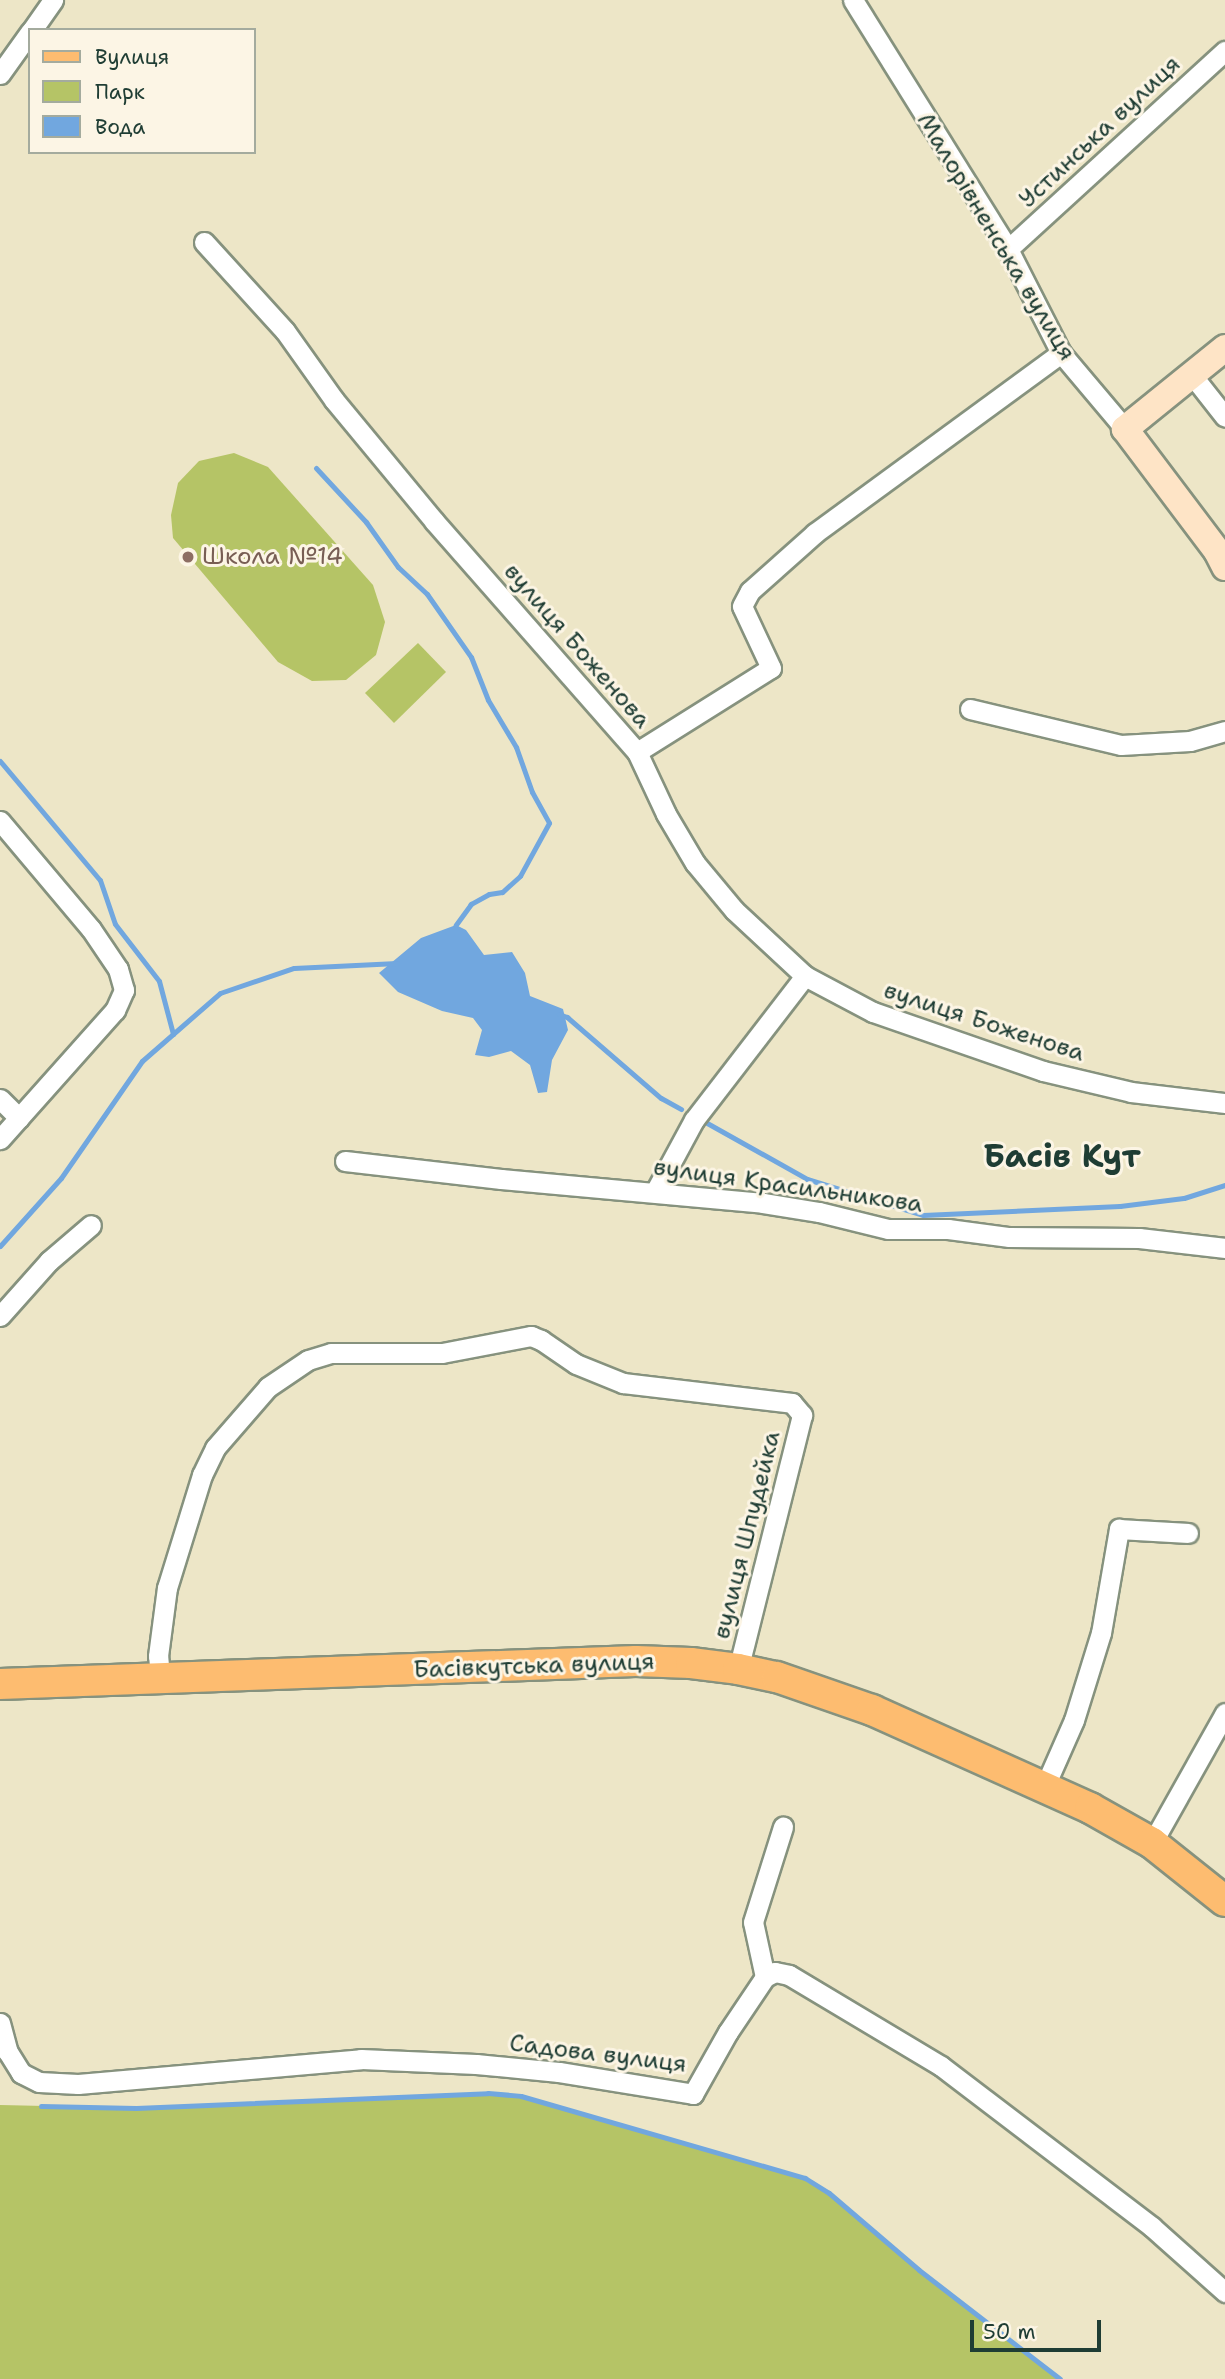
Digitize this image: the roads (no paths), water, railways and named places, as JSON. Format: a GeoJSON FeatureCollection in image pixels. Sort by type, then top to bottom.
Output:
{"type":"FeatureCollection","features":[{"type":"Feature","properties":{"kind":"main road","name":"Басівкутська вулиця"},"geometry":{"type":"LineString","coordinates":[[0,1684],[636,1661],[691,1662],[738,1668],[777,1677],[872,1710],[1090,1808],[1152,1843],[1225,1901]]}},
{"type":"Feature","properties":{"kind":"street"},"geometry":{"type":"LineString","coordinates":[[33,28],[53,0]]}},
{"type":"Feature","properties":{"kind":"street","name":"Малорівненська вулиця"},"geometry":{"type":"LineString","coordinates":[[853,0],[1008,249],[1061,353],[1125,429],[1217,551],[1225,568]]}},
{"type":"Feature","properties":{"kind":"street"},"geometry":{"type":"LineString","coordinates":[[0,74],[28,35]]}},
{"type":"Feature","properties":{"kind":"street","name":"Устинська вулиця"},"geometry":{"type":"LineString","coordinates":[[1008,249],[1225,51]]}},
{"type":"Feature","properties":{"kind":"street","name":"вулиця Боженова"},"geometry":{"type":"LineString","coordinates":[[204,242],[285,331],[334,400],[434,521],[638,752],[666,814],[695,863],[734,910],[805,976],[873,1012],[1043,1071],[1131,1092],[1225,1103]]}},
{"type":"Feature","properties":{"kind":"street"},"geometry":{"type":"LineString","coordinates":[[1125,429],[1225,348]]}},
{"type":"Feature","properties":{"kind":"street"},"geometry":{"type":"LineString","coordinates":[[638,752],[771,668],[742,606],[750,591],[815,533],[1061,353]]}},
{"type":"Feature","properties":{"kind":"street"},"geometry":{"type":"LineString","coordinates":[[1192,375],[1225,417]]}},
{"type":"Feature","properties":{"kind":"street"},"geometry":{"type":"LineString","coordinates":[[970,709],[1121,745],[1190,741],[1225,731]]}},
{"type":"Feature","properties":{"kind":"street"},"geometry":{"type":"LineString","coordinates":[[0,821],[91,929],[118,968],[124,990],[115,1010],[0,1139]]}},
{"type":"Feature","properties":{"kind":"street"},"geometry":{"type":"LineString","coordinates":[[655,1192],[694,1119],[805,976]]}},
{"type":"Feature","properties":{"kind":"street"},"geometry":{"type":"LineString","coordinates":[[0,1099],[19,1118]]}},
{"type":"Feature","properties":{"kind":"street","name":"вулиця Красильникова"},"geometry":{"type":"LineString","coordinates":[[345,1161],[797,1208],[888,1229],[948,1229],[1009,1237],[1139,1238],[1225,1248]]}},
{"type":"Feature","properties":{"kind":"street"},"geometry":{"type":"LineString","coordinates":[[0,1316],[49,1261],[91,1225]]}},
{"type":"Feature","properties":{"kind":"street","name":"вулиця Шпудейка"},"geometry":{"type":"LineString","coordinates":[[160,1677],[158,1656],[167,1588],[202,1475],[215,1448],[268,1387],[308,1360],[331,1353],[442,1353],[531,1336],[576,1364],[624,1383],[792,1403],[802,1415],[738,1668]]}},
{"type":"Feature","properties":{"kind":"street"},"geometry":{"type":"LineString","coordinates":[[1044,1788],[1074,1720],[1101,1633],[1119,1530],[1188,1533]]}},
{"type":"Feature","properties":{"kind":"street"},"geometry":{"type":"LineString","coordinates":[[1152,1843],[1225,1713]]}},
{"type":"Feature","properties":{"kind":"street"},"geometry":{"type":"LineString","coordinates":[[783,1827],[753,1922],[765,1977],[775,1972],[789,1975],[941,2066],[1152,2227],[1225,2292]]}},
{"type":"Feature","properties":{"kind":"street","name":"Садова вулиця"},"geometry":{"type":"LineString","coordinates":[[0,2023],[8,2052],[21,2073],[39,2082],[78,2084],[361,2059],[476,2064],[559,2072],[693,2094],[728,2032],[765,1977]]}},
{"type":"Feature","properties":{"kind":"water"},"geometry":{"type":"Polygon","coordinates":[[[456,925],[466,930],[484,955],[512,952],[525,973],[530,996],[563,1009],[568,1030],[552,1060],[547,1092],[538,1093],[530,1065],[511,1051],[489,1057],[475,1055],[482,1030],[473,1018],[442,1011],[398,992],[379,973],[421,938],[456,925]]]}},
{"type":"Feature","properties":{"kind":"waterway"},"geometry":{"type":"LineString","coordinates":[[316,468],[366,522],[398,567],[427,594],[471,657],[488,700],[516,747],[532,792],[549,823],[520,876],[502,892],[489,894],[471,904],[456,925]]}},
{"type":"Feature","properties":{"kind":"waterway"},"geometry":{"type":"LineString","coordinates":[[0,761],[100,880],[115,924],[159,981],[173,1034]]}},
{"type":"Feature","properties":{"kind":"waterway"},"geometry":{"type":"LineString","coordinates":[[0,1246],[61,1178],[142,1061],[220,993],[294,968],[397,963]]}},
{"type":"Feature","properties":{"kind":"waterway"},"geometry":{"type":"LineString","coordinates":[[559,1014],[567,1017],[661,1098],[681,1109]]}},
{"type":"Feature","properties":{"kind":"waterway"},"geometry":{"type":"LineString","coordinates":[[707,1123],[807,1179],[923,1215],[1120,1206],[1184,1198],[1225,1185]]}},
{"type":"Feature","properties":{"kind":"waterway"},"geometry":{"type":"LineString","coordinates":[[41,2106],[136,2108],[488,2093],[521,2096],[805,2178],[829,2193],[919,2270],[1060,2379]]}},
{"type":"Feature","properties":{"kind":"place","name":"Школа №14"},"geometry":{"type":"Point","coordinates":[188,557]}},
{"type":"Feature","properties":{"kind":"district","name":"Басів Кут"},"geometry":{"type":"Point","coordinates":[1062,1156]}}]}
